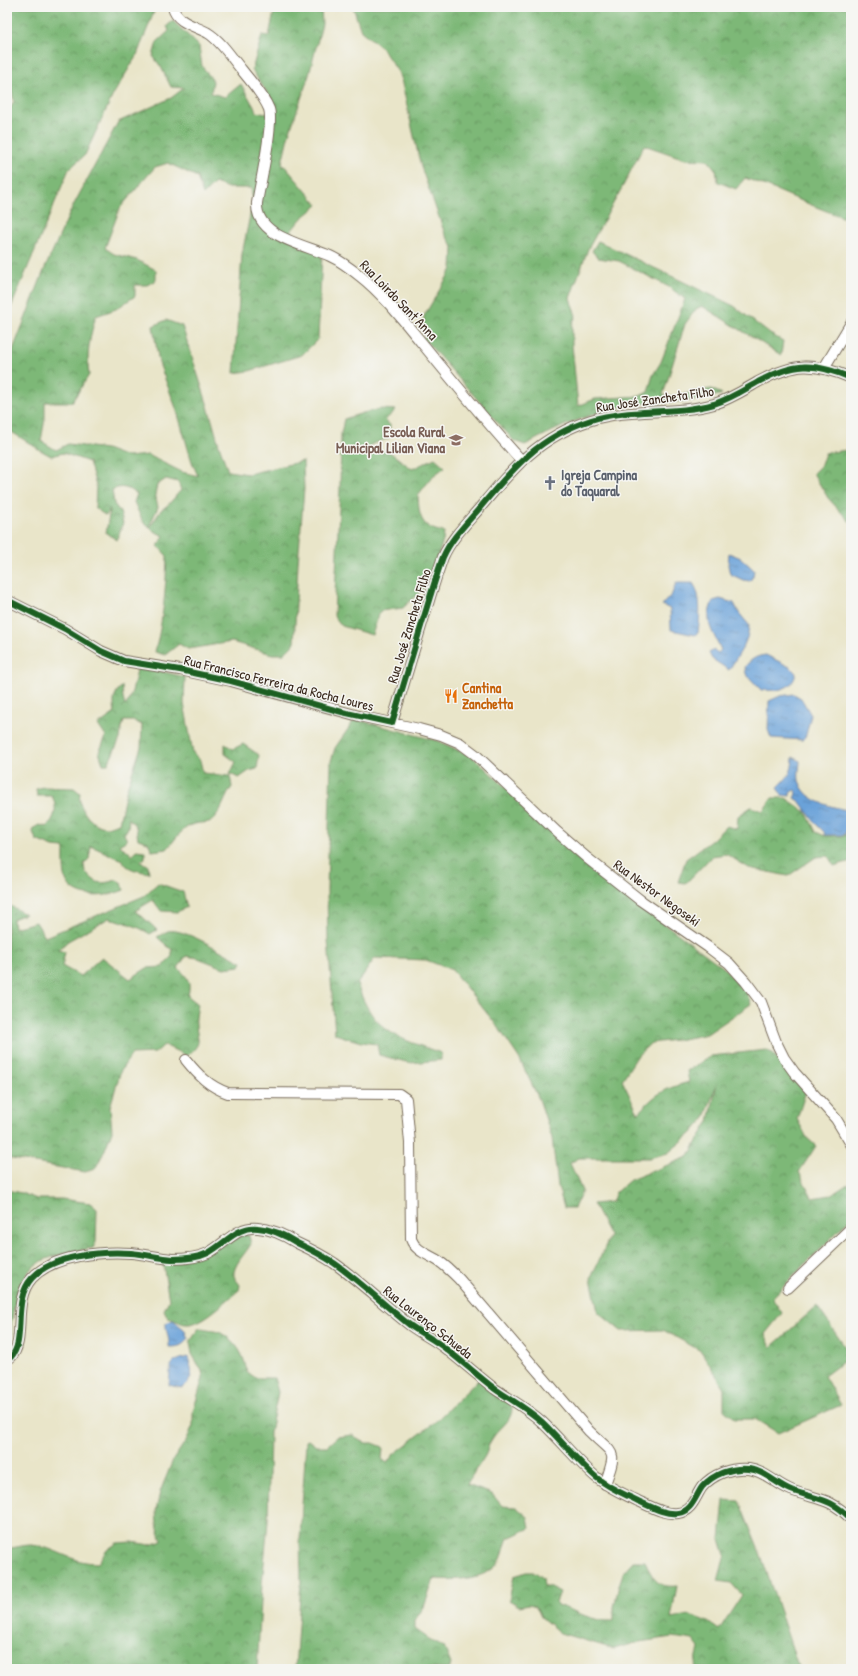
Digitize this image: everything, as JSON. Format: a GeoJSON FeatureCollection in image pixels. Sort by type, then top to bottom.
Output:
{"type":"FeatureCollection","features":[{"type":"Feature","properties":{"kind":"street","name":"Rua Loirdo Sant'Anna"},"geometry":{"type":"LineString","coordinates":[[173,7],[177,16],[182,20],[208,33],[220,44],[259,92],[269,110],[270,128],[256,210],[260,219],[277,235],[331,256],[362,278],[405,324],[521,460]]}},
{"type":"Feature","properties":{"kind":"street"},"geometry":{"type":"LineString","coordinates":[[824,368],[851,323]]}},
{"type":"Feature","properties":{"kind":"street","name":"Rua José Zancheta Filho"},"geometry":{"type":"LineString","coordinates":[[392,723],[444,557],[457,534],[521,460],[532,450],[580,424],[611,416],[700,407],[727,399],[759,382],[800,366],[824,368],[851,378]]}},
{"type":"Feature","properties":{"kind":"street","name":"Rua Francisco Ferreira da Rocha Loures"},"geometry":{"type":"LineString","coordinates":[[7,600],[65,629],[101,652],[124,661],[180,670],[231,681],[342,712],[392,723]]}},
{"type":"Feature","properties":{"kind":"street","name":"Rua Nestor Negoseki"},"geometry":{"type":"LineString","coordinates":[[392,723],[441,735],[460,743],[471,751],[587,858],[640,900],[729,963],[761,1002],[776,1042],[784,1058],[794,1072],[836,1119],[851,1144]]}},
{"type":"Feature","properties":{"kind":"street"},"geometry":{"type":"LineString","coordinates":[[186,1060],[206,1082],[228,1093],[403,1095],[406,1099],[410,1143],[411,1239],[413,1244],[416,1248],[440,1262],[460,1279],[589,1431],[610,1450],[613,1461],[606,1484]]}},
{"type":"Feature","properties":{"kind":"street","name":"Rua Lourenço Schueda"},"geometry":{"type":"LineString","coordinates":[[7,1357],[11,1357],[17,1348],[20,1307],[26,1287],[32,1278],[43,1269],[57,1262],[114,1252],[168,1258],[195,1257],[207,1254],[244,1229],[261,1228],[287,1237],[334,1263],[413,1328],[446,1348],[476,1375],[534,1415],[589,1470],[606,1484],[657,1509],[671,1513],[680,1513],[687,1510],[700,1489],[716,1476],[733,1470],[751,1469],[765,1474],[782,1486],[830,1501],[837,1505],[851,1519]]}},
{"type":"Feature","properties":{"kind":"street"},"geometry":{"type":"LineString","coordinates":[[788,1288],[851,1228]]}},
{"type":"Feature","properties":{"kind":"green space"},"geometry":{"type":"Polygon","coordinates":[[[7,7],[156,7],[137,55],[113,95],[85,155],[69,169],[7,317],[7,115],[14,101],[7,74],[7,7]]]}},
{"type":"Feature","properties":{"kind":"green space"},"geometry":{"type":"Polygon","coordinates":[[[275,7],[321,7],[322,24],[309,75],[288,137],[282,163],[318,205],[301,219],[291,231],[304,245],[322,255],[318,339],[302,355],[249,371],[234,373],[242,254],[253,201],[251,188],[228,188],[215,183],[203,195],[197,177],[168,163],[155,167],[120,208],[105,248],[114,254],[137,260],[156,270],[156,280],[147,285],[135,285],[135,296],[116,309],[96,316],[89,346],[89,375],[72,402],[45,402],[45,418],[41,441],[56,450],[68,444],[106,449],[127,457],[148,455],[182,472],[198,476],[192,462],[176,408],[159,363],[153,326],[166,320],[182,326],[228,471],[248,474],[303,461],[304,489],[298,563],[294,644],[284,654],[272,654],[232,642],[188,649],[179,644],[165,655],[155,652],[164,604],[167,556],[158,546],[164,536],[152,530],[150,527],[161,510],[168,505],[181,490],[178,482],[166,479],[157,485],[155,495],[158,507],[149,527],[143,522],[134,502],[137,494],[125,488],[115,488],[112,490],[114,504],[120,512],[123,523],[117,540],[106,533],[110,509],[106,516],[95,508],[96,485],[89,462],[63,453],[51,456],[7,429],[7,365],[45,268],[72,208],[118,122],[171,98],[184,88],[171,87],[161,67],[153,56],[157,42],[169,31],[167,26],[173,21],[199,46],[202,66],[213,81],[211,93],[225,97],[241,84],[257,112],[265,114],[274,110],[266,100],[268,94],[252,70],[262,35],[269,36],[275,7]]]}},
{"type":"Feature","properties":{"kind":"green space"},"geometry":{"type":"Polygon","coordinates":[[[353,7],[851,7],[851,220],[745,178],[736,189],[718,182],[716,170],[708,160],[685,159],[644,145],[588,249],[570,298],[576,316],[572,325],[572,345],[578,406],[595,399],[640,396],[648,392],[653,375],[661,362],[685,299],[669,287],[619,261],[598,258],[592,251],[598,241],[734,306],[770,334],[783,341],[781,355],[702,306],[696,309],[685,324],[663,395],[673,396],[711,389],[722,394],[698,400],[625,406],[574,422],[525,445],[514,441],[424,339],[424,316],[452,269],[453,247],[445,234],[421,167],[400,75],[381,47],[361,31],[353,7]]]}},
{"type":"Feature","properties":{"kind":"green space"},"geometry":{"type":"Polygon","coordinates":[[[380,409],[396,410],[385,420],[390,425],[389,438],[370,445],[372,454],[387,450],[412,469],[435,458],[445,467],[433,476],[418,495],[419,509],[422,520],[430,527],[444,532],[443,541],[428,584],[403,608],[380,611],[372,635],[342,626],[334,616],[341,434],[344,419],[380,409]]]}},
{"type":"Feature","properties":{"kind":"green space"},"geometry":{"type":"Polygon","coordinates":[[[851,443],[851,523],[828,498],[813,473],[821,465],[825,453],[847,450],[851,443]]]}},
{"type":"Feature","properties":{"kind":"green space"},"geometry":{"type":"Polygon","coordinates":[[[138,666],[185,677],[184,703],[193,753],[200,760],[203,773],[230,776],[232,787],[213,820],[187,827],[167,849],[152,851],[148,842],[138,839],[136,827],[129,818],[128,828],[124,834],[127,840],[119,845],[128,851],[132,856],[136,850],[145,851],[145,858],[140,862],[148,865],[149,873],[130,868],[122,860],[91,846],[89,859],[84,864],[85,872],[96,881],[102,883],[117,880],[122,883],[124,890],[102,896],[85,895],[72,888],[67,882],[64,871],[64,848],[53,847],[36,840],[32,829],[39,825],[47,827],[54,816],[55,805],[52,796],[37,796],[36,789],[43,787],[74,788],[80,793],[81,804],[86,815],[96,824],[107,827],[119,823],[126,791],[141,747],[142,725],[134,721],[124,721],[120,739],[108,764],[103,764],[99,752],[106,737],[98,725],[115,713],[114,698],[122,686],[125,706],[131,693],[138,666]]]}},
{"type":"Feature","properties":{"kind":"green space"},"geometry":{"type":"Polygon","coordinates":[[[355,719],[438,741],[473,757],[604,879],[724,968],[747,993],[751,1004],[707,1034],[651,1043],[638,1055],[622,1080],[638,1113],[660,1093],[689,1082],[687,1071],[711,1056],[766,1050],[772,1053],[806,1091],[797,1119],[807,1138],[816,1146],[799,1172],[812,1198],[831,1195],[848,1184],[851,1185],[851,1218],[772,1298],[782,1313],[765,1334],[771,1347],[817,1306],[851,1356],[824,1376],[841,1405],[778,1433],[755,1419],[735,1419],[724,1410],[724,1388],[701,1351],[663,1330],[621,1331],[598,1312],[591,1278],[610,1236],[593,1204],[612,1202],[616,1192],[630,1180],[688,1157],[709,1121],[717,1083],[705,1118],[692,1133],[668,1153],[649,1158],[579,1158],[570,1163],[582,1191],[574,1208],[564,1208],[558,1186],[552,1138],[539,1099],[519,1058],[498,1027],[452,970],[426,960],[375,958],[357,984],[371,1013],[379,1023],[388,1031],[399,1037],[441,1053],[441,1060],[410,1063],[379,1055],[377,1044],[361,1042],[335,1034],[328,940],[327,889],[331,761],[335,748],[355,719]]]}},
{"type":"Feature","properties":{"kind":"green space"},"geometry":{"type":"Polygon","coordinates":[[[225,744],[233,749],[243,744],[259,755],[257,769],[249,771],[239,778],[230,774],[236,762],[225,754],[225,744]]]}},
{"type":"Feature","properties":{"kind":"green space"},"geometry":{"type":"Polygon","coordinates":[[[772,798],[786,798],[806,812],[816,832],[825,836],[845,836],[851,825],[851,861],[834,866],[828,856],[816,857],[788,876],[749,868],[726,854],[712,856],[686,883],[678,882],[686,859],[712,840],[726,826],[737,829],[738,816],[751,807],[763,811],[772,798]]]}},
{"type":"Feature","properties":{"kind":"green space"},"geometry":{"type":"Polygon","coordinates":[[[158,883],[183,892],[187,907],[177,912],[161,911],[153,900],[135,911],[157,930],[150,934],[136,926],[109,918],[68,941],[58,950],[65,952],[62,966],[80,976],[102,957],[130,979],[147,968],[163,967],[172,956],[172,950],[157,937],[168,931],[175,931],[184,933],[205,942],[242,962],[240,966],[224,968],[198,958],[186,956],[178,968],[188,980],[188,996],[198,1004],[196,1021],[198,1040],[197,1045],[187,1056],[164,1045],[155,1053],[132,1054],[121,1070],[110,1107],[112,1131],[104,1152],[95,1169],[85,1172],[7,1158],[7,904],[25,914],[13,919],[14,928],[36,922],[45,937],[144,896],[158,883]]]}},
{"type":"Feature","properties":{"kind":"green space"},"geometry":{"type":"Polygon","coordinates":[[[7,1190],[37,1199],[62,1199],[90,1203],[97,1209],[96,1242],[93,1248],[62,1254],[47,1259],[29,1270],[19,1290],[11,1323],[11,1338],[7,1348],[7,1190]]]}},
{"type":"Feature","properties":{"kind":"green space"},"geometry":{"type":"Polygon","coordinates":[[[244,1234],[249,1236],[251,1244],[235,1268],[234,1277],[240,1285],[239,1290],[214,1311],[199,1321],[186,1324],[168,1318],[164,1310],[169,1300],[163,1264],[177,1262],[244,1234]]]}},
{"type":"Feature","properties":{"kind":"green space"},"geometry":{"type":"Polygon","coordinates":[[[199,1328],[219,1332],[231,1340],[242,1355],[247,1372],[256,1378],[274,1378],[278,1392],[270,1432],[268,1521],[262,1585],[257,1669],[7,1669],[7,1552],[11,1548],[28,1545],[39,1546],[48,1548],[80,1561],[98,1563],[107,1550],[117,1543],[132,1542],[150,1545],[162,1541],[157,1525],[156,1511],[160,1492],[173,1460],[187,1439],[193,1425],[193,1411],[203,1378],[202,1371],[192,1354],[190,1342],[199,1328]]]}},
{"type":"Feature","properties":{"kind":"green space"},"geometry":{"type":"Polygon","coordinates":[[[479,1379],[512,1406],[512,1412],[508,1420],[491,1441],[485,1456],[467,1485],[492,1494],[502,1506],[516,1507],[528,1517],[530,1528],[508,1538],[501,1559],[496,1566],[488,1572],[471,1578],[434,1579],[424,1607],[415,1620],[415,1629],[444,1647],[451,1664],[449,1669],[295,1669],[301,1582],[300,1539],[306,1441],[308,1440],[316,1446],[327,1446],[337,1437],[352,1435],[366,1443],[373,1443],[383,1447],[382,1459],[387,1463],[393,1455],[434,1423],[479,1379]]]}},
{"type":"Feature","properties":{"kind":"green space"},"geometry":{"type":"Polygon","coordinates":[[[724,1500],[739,1501],[762,1558],[799,1669],[694,1669],[699,1648],[693,1640],[673,1637],[639,1642],[614,1649],[560,1633],[541,1617],[536,1606],[529,1604],[519,1606],[509,1600],[514,1576],[526,1572],[535,1572],[543,1578],[544,1586],[548,1586],[560,1592],[556,1602],[557,1605],[599,1620],[614,1621],[614,1607],[624,1571],[633,1561],[645,1561],[656,1581],[664,1585],[677,1586],[671,1618],[690,1615],[708,1622],[719,1630],[742,1595],[731,1583],[718,1581],[725,1555],[720,1539],[724,1500]]]}},
{"type":"Feature","properties":{"kind":"water"},"geometry":{"type":"Polygon","coordinates":[[[729,553],[741,558],[754,570],[750,581],[743,580],[730,574],[728,565],[729,553]]]}},
{"type":"Feature","properties":{"kind":"water"},"geometry":{"type":"Polygon","coordinates":[[[676,583],[693,583],[696,588],[700,614],[698,633],[695,635],[671,630],[670,609],[662,605],[672,594],[676,583]]]}},
{"type":"Feature","properties":{"kind":"water"},"geometry":{"type":"Polygon","coordinates":[[[720,599],[734,603],[739,613],[749,625],[749,631],[745,643],[729,670],[712,659],[709,653],[713,650],[718,653],[721,650],[712,632],[709,621],[710,609],[713,601],[720,599]]]}},
{"type":"Feature","properties":{"kind":"water"},"geometry":{"type":"Polygon","coordinates":[[[766,655],[790,667],[796,673],[794,679],[787,687],[777,690],[761,690],[746,674],[745,667],[749,662],[754,658],[766,655]]]}},
{"type":"Feature","properties":{"kind":"water"},"geometry":{"type":"Polygon","coordinates":[[[794,694],[801,698],[811,715],[806,735],[803,740],[771,738],[768,730],[769,701],[780,696],[794,694]]]}},
{"type":"Feature","properties":{"kind":"water"},"geometry":{"type":"Polygon","coordinates":[[[793,757],[800,761],[799,781],[809,795],[822,803],[851,811],[851,821],[844,835],[825,835],[800,802],[794,798],[797,792],[794,790],[790,793],[790,796],[782,795],[777,788],[789,774],[792,767],[793,757]]]}},
{"type":"Feature","properties":{"kind":"water"},"geometry":{"type":"Polygon","coordinates":[[[173,1320],[185,1330],[188,1339],[180,1346],[169,1347],[166,1323],[173,1320]]]}},
{"type":"Feature","properties":{"kind":"water"},"geometry":{"type":"Polygon","coordinates":[[[188,1357],[191,1370],[191,1377],[189,1381],[182,1388],[169,1385],[171,1365],[176,1361],[188,1357]]]}},
{"type":"Feature","properties":{"kind":"cycle path"},"geometry":{"type":"LineString","coordinates":[[7,600],[65,629],[101,651],[124,661],[180,670],[231,681],[342,712],[392,723],[446,550],[459,532],[503,481],[527,456],[541,445],[572,427],[606,416],[684,409],[714,404],[731,397],[771,375],[794,368],[804,366],[815,367],[826,369],[851,378]]}},
{"type":"Feature","properties":{"kind":"cycle path"},"geometry":{"type":"LineString","coordinates":[[7,1357],[11,1357],[16,1350],[20,1309],[26,1287],[32,1278],[41,1270],[52,1264],[78,1256],[106,1253],[131,1253],[172,1259],[191,1258],[208,1253],[244,1229],[258,1228],[274,1231],[325,1257],[344,1270],[411,1326],[442,1346],[495,1389],[537,1417],[597,1478],[606,1485],[638,1501],[668,1513],[683,1512],[690,1507],[702,1487],[712,1478],[730,1470],[749,1469],[760,1472],[791,1490],[830,1503],[851,1519]]}},
{"type":"Feature","properties":{"kind":"place","name":"Escola Rural Municipal Lilian Viana"},"geometry":{"type":"Point","coordinates":[456,440]}},
{"type":"Feature","properties":{"kind":"place","name":"Igreja Campina do Taquaral"},"geometry":{"type":"Point","coordinates":[550,483]}},
{"type":"Feature","properties":{"kind":"place","name":"Cantina Zanchetta"},"geometry":{"type":"Point","coordinates":[451,696]}}]}
